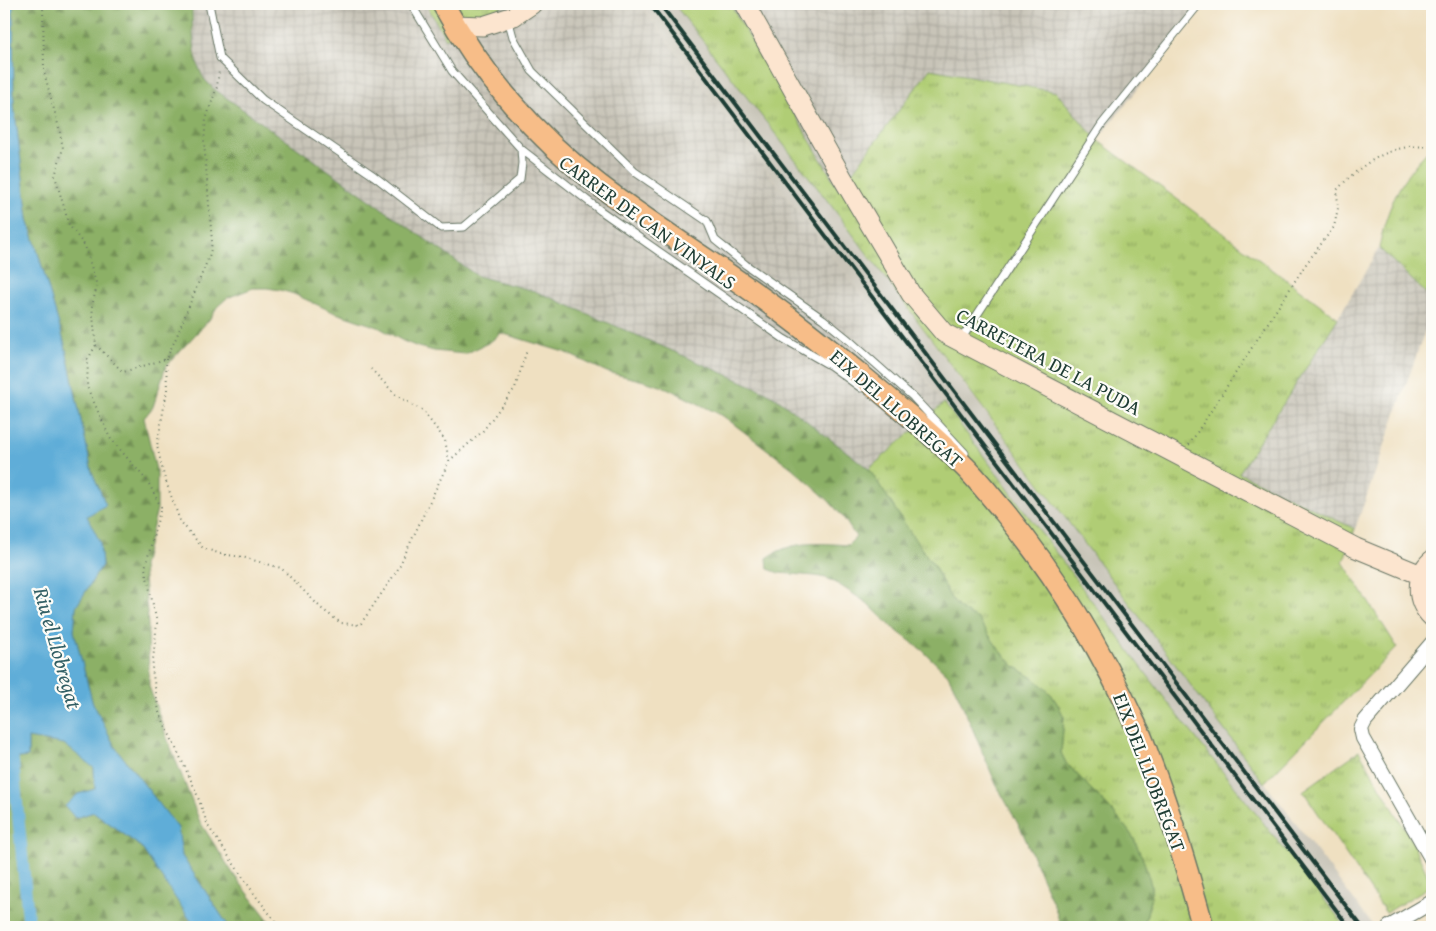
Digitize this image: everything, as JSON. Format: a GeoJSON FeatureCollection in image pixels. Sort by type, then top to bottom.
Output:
{"type":"FeatureCollection","features":[{"type":"Feature","properties":{"kind":"main road","name":"EIX DEL LLOBREGAT"},"geometry":{"type":"LineString","coordinates":[[443,4],[454,25],[481,65],[532,125],[561,152],[597,183],[806,330],[911,416],[966,468],[1020,531],[1085,625],[1138,730],[1183,854],[1203,927]]}},
{"type":"Feature","properties":{"kind":"street"},"geometry":{"type":"LineString","coordinates":[[454,25],[483,26],[532,4]]}},
{"type":"Feature","properties":{"kind":"street","name":"CARRETERA DE LA PUDA"},"geometry":{"type":"LineString","coordinates":[[745,4],[842,177],[911,294],[944,333],[1356,548],[1427,567]]}},
{"type":"Feature","properties":{"kind":"street"},"geometry":{"type":"LineString","coordinates":[[1427,567],[1419,586],[1420,596],[1424,606],[1432,616]]}},
{"type":"Feature","properties":{"kind":"street"},"geometry":{"type":"LineString","coordinates":[[1432,643],[1360,729],[1363,738],[1432,860]]}},
{"type":"Feature","properties":{"kind":"street"},"geometry":{"type":"LineString","coordinates":[[1389,927],[1432,902]]}},
{"type":"Feature","properties":{"kind":"lane"},"geometry":{"type":"LineString","coordinates":[[209,4],[220,58],[263,100],[374,176],[441,228],[464,227],[520,179],[521,149]]}},
{"type":"Feature","properties":{"kind":"lane","name":"CARRER DE CAN VINYALS"},"geometry":{"type":"LineString","coordinates":[[410,4],[452,71],[521,149],[601,212],[784,339],[831,366],[867,393]]}},
{"type":"Feature","properties":{"kind":"lane"},"geometry":{"type":"LineString","coordinates":[[960,341],[1102,124],[1199,4]]}},
{"type":"Feature","properties":{"kind":"lane"},"geometry":{"type":"LineString","coordinates":[[517,10],[510,26],[513,37],[532,71],[635,172],[707,221],[715,240],[849,340],[913,397],[972,461]]}},
{"type":"Feature","properties":{"kind":"lane"},"geometry":{"type":"LineString","coordinates":[[881,403],[911,416]]}},
{"type":"Feature","properties":{"kind":"lane"},"geometry":{"type":"LineString","coordinates":[[989,481],[1004,502],[1020,531]]}},
{"type":"Feature","properties":{"kind":"path"},"geometry":{"type":"LineString","coordinates":[[43,4],[44,72],[63,148],[55,176],[69,225],[84,246],[97,286],[92,306],[96,345],[88,359],[87,387],[110,438],[148,482],[161,507],[145,568],[157,623],[152,669],[159,712],[195,789],[208,826],[254,895],[280,927]]}},
{"type":"Feature","properties":{"kind":"path"},"geometry":{"type":"LineString","coordinates":[[1425,4],[1432,7]]}},
{"type":"Feature","properties":{"kind":"path"},"geometry":{"type":"LineString","coordinates":[[220,58],[217,87],[206,119],[204,142],[212,242],[210,254],[166,359],[167,390],[157,446],[164,476],[180,521],[203,548],[281,568],[322,609],[341,623],[360,625],[397,571],[449,461],[482,432],[515,388],[527,350]]}},
{"type":"Feature","properties":{"kind":"path"},"geometry":{"type":"LineString","coordinates":[[1181,457],[1310,258],[1334,228],[1338,208],[1337,190],[1350,175],[1367,163],[1407,147],[1432,146]]}},
{"type":"Feature","properties":{"kind":"path"},"geometry":{"type":"LineString","coordinates":[[96,345],[123,372],[166,359]]}},
{"type":"Feature","properties":{"kind":"path"},"geometry":{"type":"LineString","coordinates":[[371,369],[396,395],[423,411],[445,440],[449,461]]}},
{"type":"Feature","properties":{"kind":"shaded area"},"geometry":{"type":"Polygon","coordinates":[[[192,4],[426,4],[446,39],[506,4],[640,4],[944,403],[869,469],[778,399],[766,392],[534,291],[477,276],[214,89],[205,80],[199,68],[194,41],[192,4]]]}},
{"type":"Feature","properties":{"kind":"shaded area"},"geometry":{"type":"Polygon","coordinates":[[[640,4],[674,4],[830,204],[1374,927],[1346,927],[1169,704],[944,403],[640,4]]]}},
{"type":"Feature","properties":{"kind":"shaded area"},"geometry":{"type":"Polygon","coordinates":[[[730,4],[1206,4],[1097,140],[1056,92],[930,69],[839,190],[730,4]]]}},
{"type":"Feature","properties":{"kind":"shaded area"},"geometry":{"type":"Polygon","coordinates":[[[1379,248],[1432,299],[1432,311],[1355,529],[1239,473],[1338,318],[1379,248]]]}},
{"type":"Feature","properties":{"kind":"green space"},"geometry":{"type":"Polygon","coordinates":[[[13,4],[192,4],[194,44],[198,64],[205,80],[214,89],[477,276],[547,296],[766,392],[778,399],[869,469],[933,564],[950,597],[958,607],[978,619],[998,648],[1014,666],[1035,679],[1051,694],[1058,705],[1064,717],[1061,753],[1066,763],[1128,830],[1144,862],[1151,885],[1151,896],[1144,927],[1061,927],[1055,908],[1022,831],[996,784],[948,675],[867,603],[838,584],[826,578],[779,573],[768,569],[767,558],[786,548],[816,543],[848,545],[856,537],[843,517],[828,500],[792,468],[723,416],[667,388],[607,372],[564,352],[501,333],[490,342],[465,354],[434,351],[403,341],[378,327],[333,312],[294,294],[267,288],[253,288],[227,298],[166,366],[153,407],[144,418],[157,474],[157,509],[143,566],[148,625],[149,686],[200,822],[234,875],[274,927],[229,927],[182,856],[178,828],[115,747],[92,701],[74,631],[76,607],[102,565],[100,542],[86,516],[106,505],[92,472],[65,345],[28,219],[14,105],[13,4]]]}},
{"type":"Feature","properties":{"kind":"green space"},"geometry":{"type":"Polygon","coordinates":[[[426,4],[506,4],[446,39],[426,4]]]}},
{"type":"Feature","properties":{"kind":"green space"},"geometry":{"type":"Polygon","coordinates":[[[674,4],[730,4],[839,190],[930,69],[1056,92],[1097,140],[1338,318],[1239,473],[1355,529],[1343,562],[1397,647],[1264,783],[830,204],[674,4]]]}},
{"type":"Feature","properties":{"kind":"green space"},"geometry":{"type":"Polygon","coordinates":[[[1432,147],[1432,299],[1379,248],[1386,219],[1397,193],[1412,169],[1432,147]]]}},
{"type":"Feature","properties":{"kind":"green space"},"geometry":{"type":"Polygon","coordinates":[[[944,403],[1169,704],[1346,927],[1144,927],[1151,896],[1151,885],[1134,839],[1112,811],[1066,763],[1061,753],[1064,717],[1058,705],[1051,694],[1035,679],[1014,666],[998,648],[978,620],[958,607],[950,597],[933,564],[918,545],[869,469],[944,403]]]}},
{"type":"Feature","properties":{"kind":"green space"},"geometry":{"type":"Polygon","coordinates":[[[28,738],[64,744],[94,767],[95,789],[78,794],[75,818],[94,812],[141,847],[195,927],[4,927],[4,760],[28,757],[28,738]]]}},
{"type":"Feature","properties":{"kind":"green space"},"geometry":{"type":"Polygon","coordinates":[[[1359,751],[1411,839],[1432,885],[1386,913],[1303,791],[1359,751]]]}},
{"type":"Feature","properties":{"kind":"water","name":"Riu el Llobregat"},"geometry":{"type":"Polygon","coordinates":[[[4,4],[13,4],[14,105],[28,219],[65,345],[92,472],[106,505],[87,516],[100,542],[102,565],[76,607],[74,631],[92,701],[115,747],[178,828],[182,856],[229,927],[195,927],[141,847],[94,812],[75,818],[65,806],[78,794],[95,789],[94,768],[64,744],[28,738],[28,757],[4,760],[4,4]]]}},
{"type":"Feature","properties":{"kind":"waterway"},"geometry":{"type":"LineString","coordinates":[[11,742],[29,927]]}},
{"type":"Feature","properties":{"kind":"railway"},"geometry":{"type":"LineString","coordinates":[[650,4],[1349,927]]}},
{"type":"Feature","properties":{"kind":"railway"},"geometry":{"type":"LineString","coordinates":[[660,4],[1362,927]]}}]}
